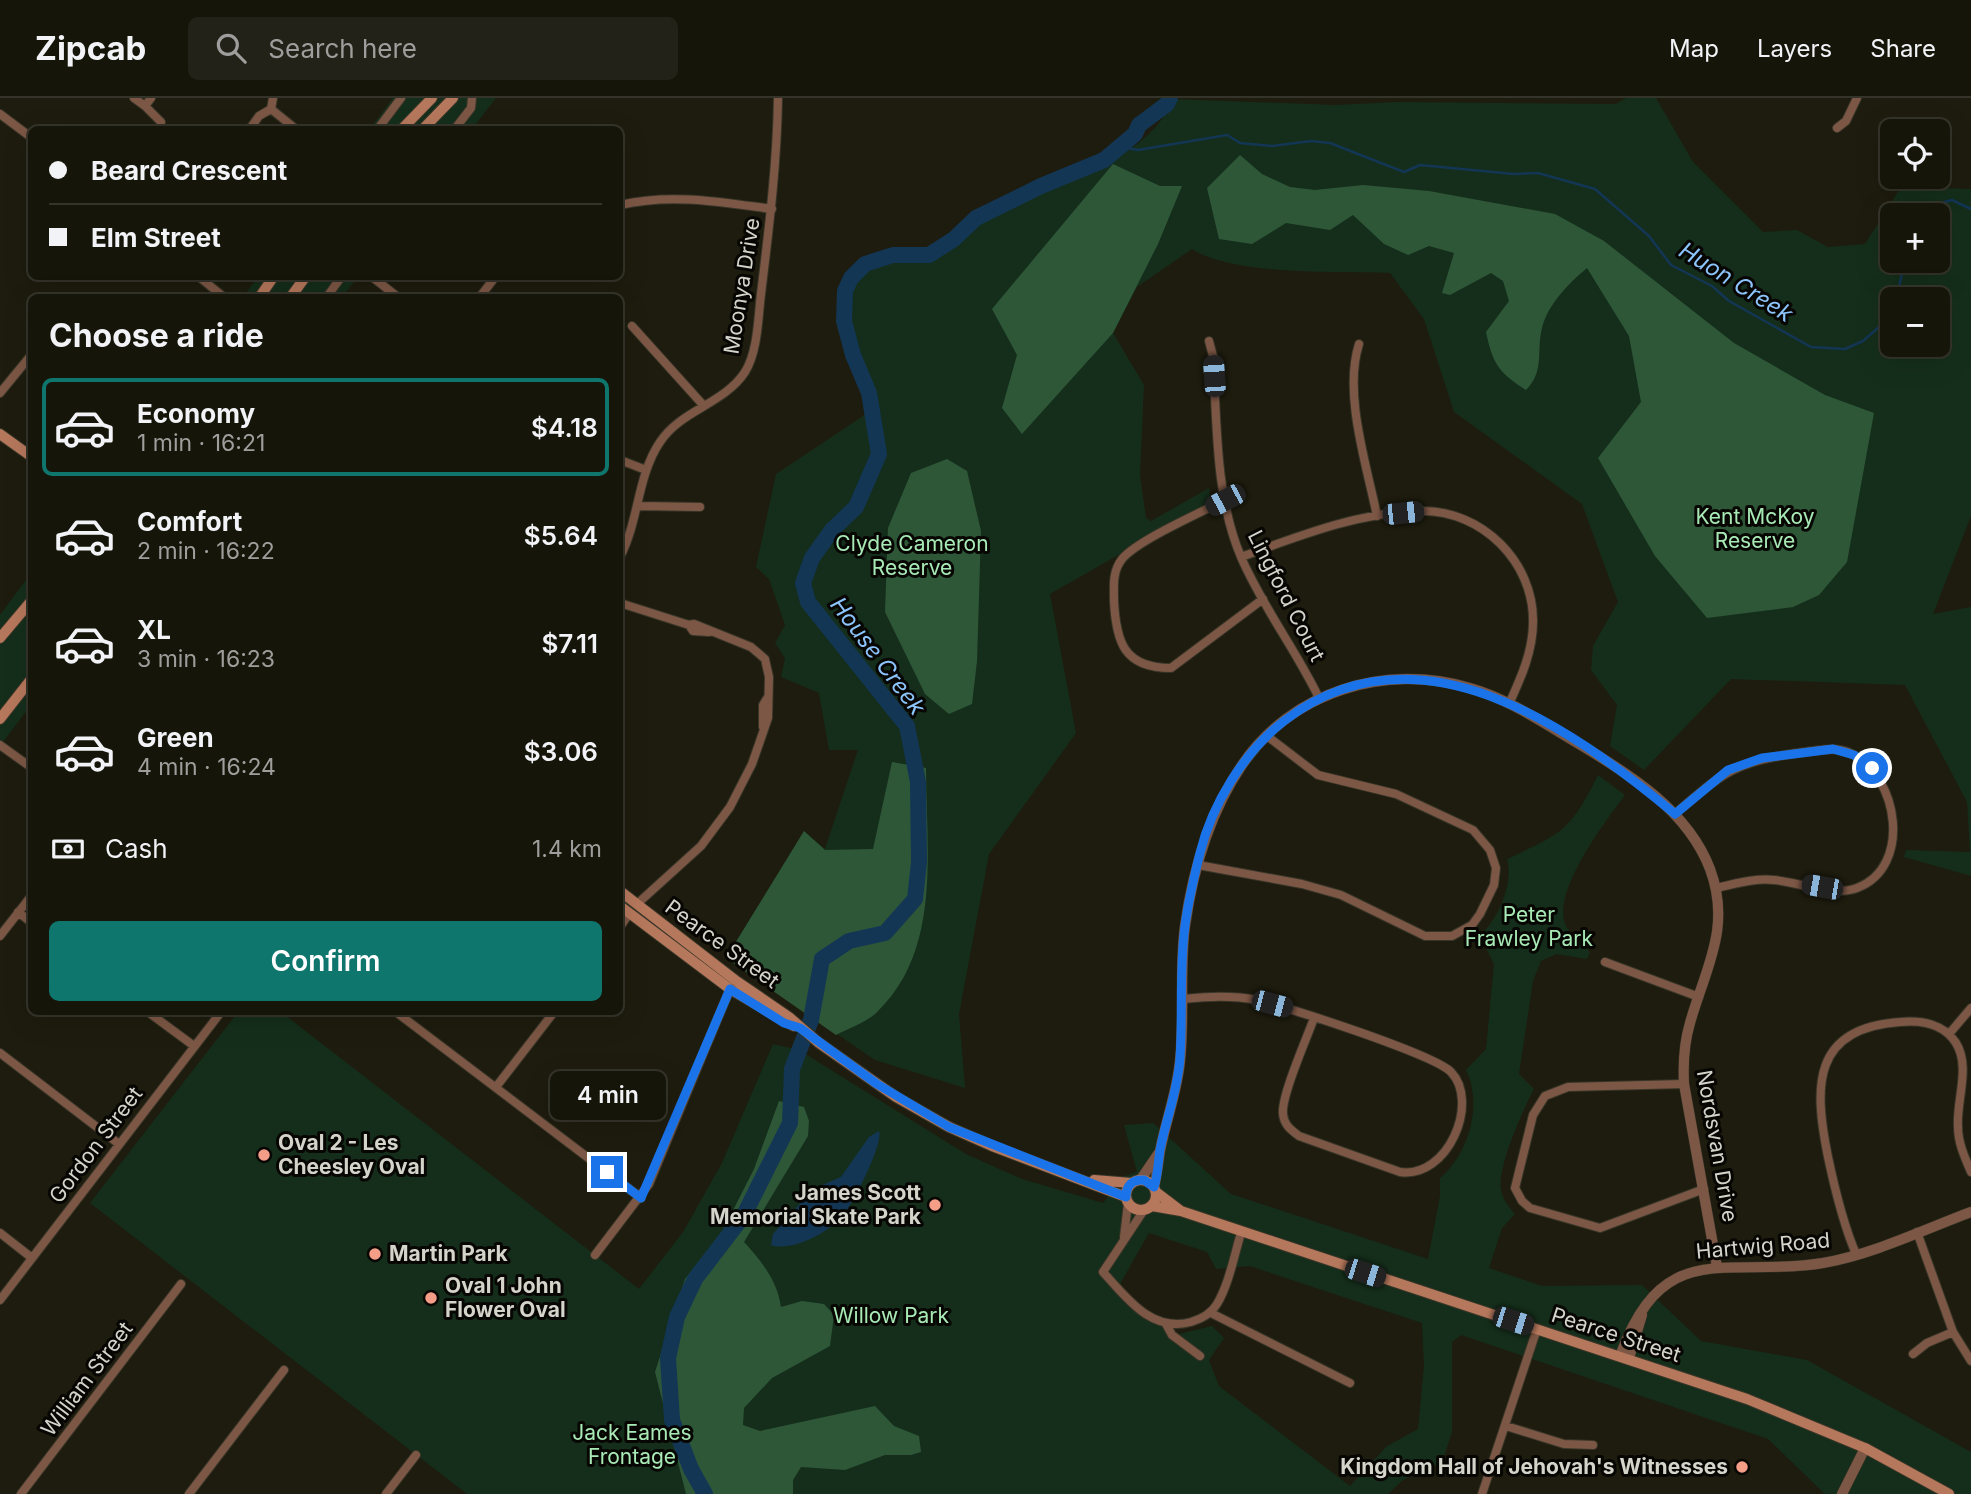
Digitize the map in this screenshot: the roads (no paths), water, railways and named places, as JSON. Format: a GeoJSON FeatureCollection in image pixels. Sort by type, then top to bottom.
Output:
{"type":"FeatureCollection","features":[{"type":"Feature","properties":{"kind":"main road"},"geometry":{"type":"LineString","coordinates":[[405,126],[432,98]]}},
{"type":"Feature","properties":{"kind":"main road"},"geometry":{"type":"LineString","coordinates":[[426,126],[453,98]]}},
{"type":"Feature","properties":{"kind":"main road"},"geometry":{"type":"LineString","coordinates":[[0,434],[28,454]]}},
{"type":"Feature","properties":{"kind":"main road"},"geometry":{"type":"LineString","coordinates":[[0,638],[28,605]]}},
{"type":"Feature","properties":{"kind":"main road"},"geometry":{"type":"LineString","coordinates":[[0,719],[28,683]]}},
{"type":"Feature","properties":{"kind":"main road","name":"Pearce Street"},"geometry":{"type":"LineString","coordinates":[[623,893],[732,985]]}},
{"type":"Feature","properties":{"kind":"main road"},"geometry":{"type":"LineString","coordinates":[[629,914],[637,904]]}},
{"type":"Feature","properties":{"kind":"main road","name":"Pearce Street"},"geometry":{"type":"LineString","coordinates":[[623,909],[784,1023],[800,1028],[897,1097],[949,1127],[1012,1154],[1087,1180],[1127,1200],[1135,1209],[1181,1211],[1747,1399],[1866,1448],[1948,1494]]}},
{"type":"Feature","properties":{"kind":"main road","name":"Pearce Street"},"geometry":{"type":"LineString","coordinates":[[1087,1180],[1136,1181],[1155,1189],[1181,1211]]}},
{"type":"Feature","properties":{"kind":"main road"},"geometry":{"type":"LineString","coordinates":[[1127,1200],[1136,1181]]}},
{"type":"Feature","properties":{"kind":"main road"},"geometry":{"type":"LineString","coordinates":[[1148,1208],[1155,1189]]}},
{"type":"Feature","properties":{"kind":"street"},"geometry":{"type":"LineString","coordinates":[[134,98],[161,122]]}},
{"type":"Feature","properties":{"kind":"street"},"geometry":{"type":"LineString","coordinates":[[145,106],[151,98]]}},
{"type":"Feature","properties":{"kind":"street"},"geometry":{"type":"LineString","coordinates":[[251,126],[259,116],[271,109],[274,98]]}},
{"type":"Feature","properties":{"kind":"street"},"geometry":{"type":"LineString","coordinates":[[380,126],[401,98]]}},
{"type":"Feature","properties":{"kind":"street"},"geometry":{"type":"LineString","coordinates":[[457,126],[471,108],[472,98]]}},
{"type":"Feature","properties":{"kind":"street","name":"Moonya Drive"},"geometry":{"type":"LineString","coordinates":[[623,549],[639,506],[646,470],[666,435],[730,390],[746,370],[755,337],[776,177],[778,98]]}},
{"type":"Feature","properties":{"kind":"street"},"geometry":{"type":"LineString","coordinates":[[1837,128],[1846,121],[1857,98]]}},
{"type":"Feature","properties":{"kind":"street"},"geometry":{"type":"LineString","coordinates":[[271,109],[292,126]]}},
{"type":"Feature","properties":{"kind":"street"},"geometry":{"type":"LineString","coordinates":[[0,114],[28,135]]}},
{"type":"Feature","properties":{"kind":"street"},"geometry":{"type":"LineString","coordinates":[[623,205],[671,198],[772,209]]}},
{"type":"Feature","properties":{"kind":"street"},"geometry":{"type":"LineString","coordinates":[[203,280],[220,294]]}},
{"type":"Feature","properties":{"kind":"street"},"geometry":{"type":"LineString","coordinates":[[376,280],[394,294]]}},
{"type":"Feature","properties":{"kind":"street"},"geometry":{"type":"LineString","coordinates":[[482,294],[493,280]]}},
{"type":"Feature","properties":{"kind":"street"},"geometry":{"type":"LineString","coordinates":[[632,326],[704,406]]}},
{"type":"Feature","properties":{"kind":"street","name":"Lingford Court"},"geometry":{"type":"LineString","coordinates":[[1209,341],[1213,356],[1225,500],[1241,557],[1319,698]]}},
{"type":"Feature","properties":{"kind":"street"},"geometry":{"type":"LineString","coordinates":[[1359,344],[1353,384],[1377,516]]}},
{"type":"Feature","properties":{"kind":"street"},"geometry":{"type":"LineString","coordinates":[[0,393],[28,359]]}},
{"type":"Feature","properties":{"kind":"street"},"geometry":{"type":"LineString","coordinates":[[623,461],[646,470]]}},
{"type":"Feature","properties":{"kind":"street"},"geometry":{"type":"LineString","coordinates":[[1225,500],[1157,536],[1122,559],[1114,582],[1119,640],[1126,652],[1144,664],[1171,668],[1263,599]]}},
{"type":"Feature","properties":{"kind":"street"},"geometry":{"type":"LineString","coordinates":[[639,506],[700,507]]}},
{"type":"Feature","properties":{"kind":"street"},"geometry":{"type":"LineString","coordinates":[[1241,557],[1313,530],[1377,516],[1420,511],[1455,517],[1491,535],[1520,566],[1527,583],[1533,621],[1526,663],[1509,704]]}},
{"type":"Feature","properties":{"kind":"street"},"geometry":{"type":"LineString","coordinates":[[623,604],[689,625],[694,624],[745,644],[760,654],[768,668],[768,697],[763,705],[763,727],[752,764],[730,807],[701,846],[637,904]]}},
{"type":"Feature","properties":{"kind":"street","name":"Nordsvan Drive"},"geometry":{"type":"LineString","coordinates":[[1155,1189],[1160,1150],[1173,1107],[1180,1060],[1185,926],[1207,833],[1221,800],[1242,764],[1266,736],[1319,698],[1349,686],[1411,678],[1473,688],[1509,704],[1626,773],[1675,814],[1700,849],[1716,888],[1717,943],[1689,1025],[1683,1058],[1684,1084],[1717,1267]]}},
{"type":"Feature","properties":{"kind":"street"},"geometry":{"type":"LineString","coordinates":[[1198,865],[1302,884],[1341,895],[1425,936],[1439,939],[1452,936],[1472,925],[1483,907],[1494,885],[1496,868],[1490,850],[1473,830],[1396,794],[1318,775],[1266,736]]}},
{"type":"Feature","properties":{"kind":"street"},"geometry":{"type":"LineString","coordinates":[[0,745],[28,765]]}},
{"type":"Feature","properties":{"kind":"street"},"geometry":{"type":"LineString","coordinates":[[1675,814],[1728,770],[1762,758],[1844,750],[1863,760],[1877,776],[1895,838],[1890,858],[1875,879],[1846,890],[1763,879],[1716,888]]}},
{"type":"Feature","properties":{"kind":"street"},"geometry":{"type":"LineString","coordinates":[[0,936],[28,900]]}},
{"type":"Feature","properties":{"kind":"street"},"geometry":{"type":"LineString","coordinates":[[18,912],[28,920]]}},
{"type":"Feature","properties":{"kind":"street"},"geometry":{"type":"LineString","coordinates":[[623,923],[629,914]]}},
{"type":"Feature","properties":{"kind":"street"},"geometry":{"type":"LineString","coordinates":[[1605,962],[1699,997]]}},
{"type":"Feature","properties":{"kind":"street"},"geometry":{"type":"LineString","coordinates":[[595,1255],[641,1198],[732,985]]}},
{"type":"Feature","properties":{"kind":"street"},"geometry":{"type":"LineString","coordinates":[[1182,999],[1226,996],[1256,1000],[1314,1018],[1441,1064],[1454,1075],[1461,1091],[1460,1117],[1448,1149],[1439,1161],[1418,1173],[1400,1172],[1299,1136],[1286,1124],[1283,1112],[1286,1098],[1314,1018]]}},
{"type":"Feature","properties":{"kind":"street"},"geometry":{"type":"LineString","coordinates":[[1949,1034],[1971,1008]]}},
{"type":"Feature","properties":{"kind":"street"},"geometry":{"type":"LineString","coordinates":[[154,1015],[194,1046]]}},
{"type":"Feature","properties":{"kind":"street","name":"Gordon Street"},"geometry":{"type":"LineString","coordinates":[[0,1300],[219,1015]]}},
{"type":"Feature","properties":{"kind":"street"},"geometry":{"type":"LineString","coordinates":[[400,1015],[641,1198]]}},
{"type":"Feature","properties":{"kind":"street"},"geometry":{"type":"LineString","coordinates":[[496,1087],[552,1015]]}},
{"type":"Feature","properties":{"kind":"street"},"geometry":{"type":"LineString","coordinates":[[1856,1254],[1831,1171],[1818,1101],[1829,1059],[1842,1041],[1862,1028],[1919,1022],[1949,1034],[1962,1060],[1958,1127],[1971,1172]]}},
{"type":"Feature","properties":{"kind":"street"},"geometry":{"type":"LineString","coordinates":[[0,1053],[119,1144]]}},
{"type":"Feature","properties":{"kind":"street"},"geometry":{"type":"LineString","coordinates":[[1684,1084],[1568,1087],[1545,1096],[1533,1115],[1515,1188],[1522,1201],[1530,1208],[1600,1228],[1704,1189]]}},
{"type":"Feature","properties":{"kind":"street","name":"Nordsvan Drive"},"geometry":{"type":"LineString","coordinates":[[1136,1181],[1160,1150]]}},
{"type":"Feature","properties":{"kind":"street"},"geometry":{"type":"LineString","coordinates":[[1124,1240],[1127,1200]]}},
{"type":"Feature","properties":{"kind":"street"},"geometry":{"type":"LineString","coordinates":[[1148,1208],[1103,1272],[1118,1291],[1140,1311],[1167,1324],[1184,1324],[1211,1312],[1220,1296],[1241,1233]]}},
{"type":"Feature","properties":{"kind":"street","name":"Hartwig Road"},"geometry":{"type":"LineString","coordinates":[[1625,1357],[1633,1323],[1662,1287],[1679,1276],[1717,1267],[1807,1265],[1856,1254],[1971,1212]]}},
{"type":"Feature","properties":{"kind":"street"},"geometry":{"type":"LineString","coordinates":[[1917,1232],[1953,1332],[1971,1361]]}},
{"type":"Feature","properties":{"kind":"street"},"geometry":{"type":"LineString","coordinates":[[0,1233],[32,1258]]}},
{"type":"Feature","properties":{"kind":"street","name":"William Street"},"geometry":{"type":"LineString","coordinates":[[21,1494],[181,1284]]}},
{"type":"Feature","properties":{"kind":"street"},"geometry":{"type":"LineString","coordinates":[[1211,1312],[1350,1383]]}},
{"type":"Feature","properties":{"kind":"street"},"geometry":{"type":"LineString","coordinates":[[1167,1324],[1172,1335],[1200,1356]]}},
{"type":"Feature","properties":{"kind":"street"},"geometry":{"type":"LineString","coordinates":[[1482,1494],[1537,1329]]}},
{"type":"Feature","properties":{"kind":"street"},"geometry":{"type":"LineString","coordinates":[[1913,1354],[1927,1343],[1953,1332]]}},
{"type":"Feature","properties":{"kind":"street"},"geometry":{"type":"LineString","coordinates":[[189,1494],[284,1370]]}},
{"type":"Feature","properties":{"kind":"street"},"geometry":{"type":"LineString","coordinates":[[1506,1426],[1564,1444],[1593,1445]]}},
{"type":"Feature","properties":{"kind":"street"},"geometry":{"type":"LineString","coordinates":[[1842,1494],[1866,1448]]}},
{"type":"Feature","properties":{"kind":"street"},"geometry":{"type":"LineString","coordinates":[[386,1494],[416,1455]]}},
{"type":"Feature","properties":{"kind":"water"},"geometry":{"type":"Polygon","coordinates":[[[879,1131],[877,1148],[866,1176],[840,1219],[826,1230],[798,1244],[771,1245],[773,1234],[813,1189],[841,1177],[869,1137],[879,1131]]]}},
{"type":"Feature","properties":{"kind":"waterway","name":"House Creek"},"geometry":{"type":"LineString","coordinates":[[705,1494],[691,1469],[672,1420],[668,1358],[677,1317],[695,1279],[744,1215],[790,1123],[792,1069],[811,1020],[822,959],[849,941],[885,933],[915,899],[919,862],[918,782],[907,726],[808,602],[803,583],[812,558],[832,530],[856,507],[879,454],[869,393],[853,355],[844,321],[845,291],[851,278],[865,264],[893,255],[929,255],[954,239],[976,218],[1041,186],[1104,160],[1135,134],[1139,125],[1167,104],[1170,98]]}},
{"type":"Feature","properties":{"kind":"waterway","name":"Huon Creek"},"geometry":{"type":"LineString","coordinates":[[1120,147],[1138,150],[1227,135],[1240,143],[1272,146],[1311,141],[1330,143],[1404,172],[1420,165],[1514,174],[1538,173],[1595,189],[1649,236],[1671,265],[1712,286],[1729,301],[1811,347],[1845,349],[1863,341],[1880,326]]}},
{"type":"Feature","properties":{"kind":"waterway","name":"Huon Creek"},"geometry":{"type":"LineString","coordinates":[[1941,203],[1952,200],[1971,209]]}},
{"type":"Feature","properties":{"kind":"waterway","name":"Huon Creek"},"geometry":{"type":"LineString","coordinates":[[1899,287],[1902,273]]}},
{"type":"Feature","properties":{"kind":"place","name":"Oval 2 - Les Cheesley Oval"},"geometry":{"type":"Point","coordinates":[264,1155]}},
{"type":"Feature","properties":{"kind":"place","name":"James Scott Memorial Skate Park"},"geometry":{"type":"Point","coordinates":[935,1205]}},
{"type":"Feature","properties":{"kind":"place","name":"Martin Park"},"geometry":{"type":"Point","coordinates":[375,1254]}},
{"type":"Feature","properties":{"kind":"place","name":"Oval 1 John Flower Oval"},"geometry":{"type":"Point","coordinates":[431,1298]}},
{"type":"Feature","properties":{"kind":"place","name":"Kingdom Hall of Jehovah's Witnesses"},"geometry":{"type":"Point","coordinates":[1742,1467]}},
{"type":"Feature","properties":{"kind":"park label","name":"Kent McKoy Reserve"},"geometry":{"type":"Point","coordinates":[1755,529]}},
{"type":"Feature","properties":{"kind":"park label","name":"Clyde Cameron Reserve"},"geometry":{"type":"Point","coordinates":[912,556]}},
{"type":"Feature","properties":{"kind":"park label","name":"Peter Frawley Park"},"geometry":{"type":"Point","coordinates":[1529,927]}},
{"type":"Feature","properties":{"kind":"park label","name":"Willow Park"},"geometry":{"type":"Point","coordinates":[891,1316]}},
{"type":"Feature","properties":{"kind":"park label","name":"Jack Eames Frontage"},"geometry":{"type":"Point","coordinates":[632,1445]}}]}
